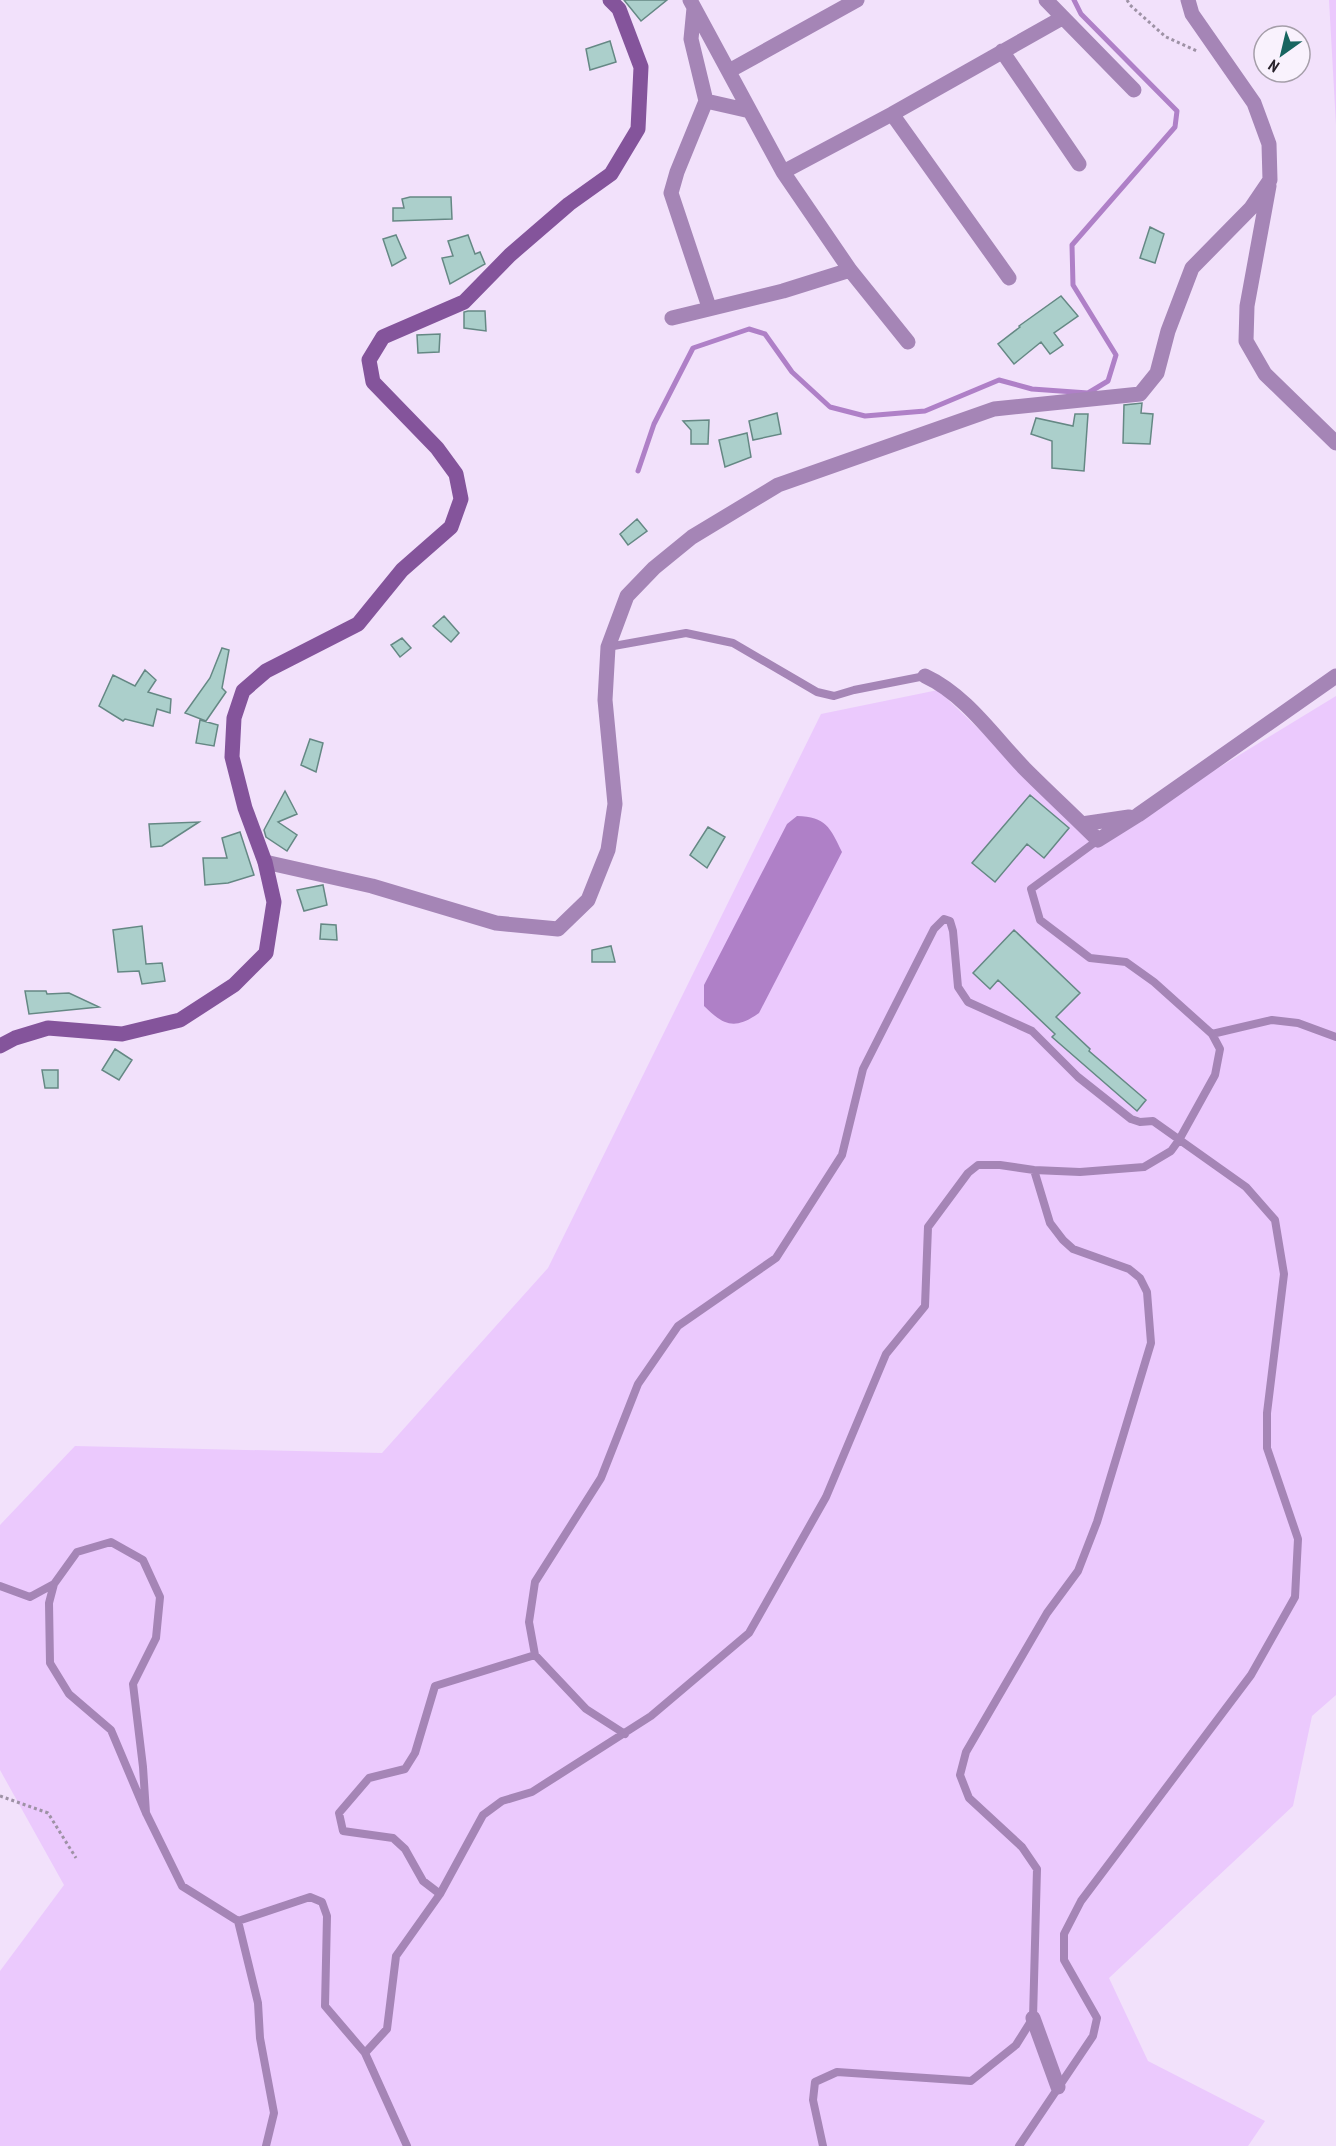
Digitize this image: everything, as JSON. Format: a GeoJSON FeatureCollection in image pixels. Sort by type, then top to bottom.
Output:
{"type":"FeatureCollection","features":[{"type":"Feature","properties":{"kind":"street"},"geometry":{"type":"LineString","coordinates":[[0,1046],[15,1038],[48,1028],[122,1034],[180,1020],[234,985],[266,953],[274,902],[265,862],[245,808],[232,757],[234,718],[243,691],[266,671],[358,624],[402,570],[451,527],[461,499],[456,474],[437,448],[373,382],[369,360],[383,337],[464,302],[510,255],[569,204],[611,174],[638,129],[642,67],[619,9],[610,0]]}},
{"type":"Feature","properties":{"kind":"street"},"geometry":{"type":"LineString","coordinates":[[729,71],[854,0]]}},
{"type":"Feature","properties":{"kind":"street"},"geometry":{"type":"LineString","coordinates":[[1046,0],[1134,90]]}},
{"type":"Feature","properties":{"kind":"street"},"geometry":{"type":"LineString","coordinates":[[1188,0],[1192,14],[1254,102],[1269,144],[1270,180],[1247,306],[1246,341],[1265,374],[1336,443]]}},
{"type":"Feature","properties":{"kind":"street"},"geometry":{"type":"LineString","coordinates":[[692,4],[783,172],[850,270],[908,342]]}},
{"type":"Feature","properties":{"kind":"street"},"geometry":{"type":"LineString","coordinates":[[692,4],[691,39],[706,101],[677,172],[672,193],[709,307]]}},
{"type":"Feature","properties":{"kind":"street"},"geometry":{"type":"LineString","coordinates":[[783,172],[892,114],[1062,18]]}},
{"type":"Feature","properties":{"kind":"street"},"geometry":{"type":"LineString","coordinates":[[1002,51],[1079,164]]}},
{"type":"Feature","properties":{"kind":"street"},"geometry":{"type":"LineString","coordinates":[[706,101],[750,111]]}},
{"type":"Feature","properties":{"kind":"street"},"geometry":{"type":"LineString","coordinates":[[892,114],[1010,278]]}},
{"type":"Feature","properties":{"kind":"street"},"geometry":{"type":"LineString","coordinates":[[265,862],[372,886],[496,923],[558,929],[588,900],[608,850],[615,804],[605,700],[608,647],[627,596],[654,568],[692,537],[778,485],[994,409],[1140,394],[1157,373],[1168,331],[1192,268],[1251,208],[1270,180]]}},
{"type":"Feature","properties":{"kind":"street"},"geometry":{"type":"LineString","coordinates":[[672,318],[709,307],[783,291],[850,270]]}},
{"type":"Feature","properties":{"kind":"street"},"geometry":{"type":"LineString","coordinates":[[925,676],[942,684],[960,699],[1025,770],[1098,840],[1138,815],[1336,676]]}},
{"type":"Feature","properties":{"kind":"street"},"geometry":{"type":"LineString","coordinates":[[1082,824],[1138,815]]}},
{"type":"Feature","properties":{"kind":"street"},"geometry":{"type":"LineString","coordinates":[[1033,2018],[1058,2088]]}},
{"type":"Feature","properties":{"kind":"lane"},"geometry":{"type":"LineString","coordinates":[[608,647],[686,633],[733,642],[817,692],[834,696],[925,676]]}},
{"type":"Feature","properties":{"kind":"lane"},"geometry":{"type":"LineString","coordinates":[[365,2053],[387,2029],[396,1956],[440,1894],[483,1815],[502,1800],[532,1792],[625,1734],[651,1716],[749,1632],[826,1497],[886,1354],[925,1306],[928,1227],[968,1173],[978,1165],[1080,1172],[1144,1167],[1171,1151],[1179,1140],[1215,1076],[1220,1049],[1212,1034],[1154,982],[1126,962],[1090,958],[1040,920],[1031,890],[1098,840]]}},
{"type":"Feature","properties":{"kind":"lane"},"geometry":{"type":"LineString","coordinates":[[625,1734],[586,1709],[535,1655],[530,1622],[535,1582],[601,1478],[638,1384],[678,1326],[776,1258],[842,1155],[862,1069],[934,929],[944,919],[950,921],[958,987],[968,1002],[1032,1031],[1078,1077],[1131,1119],[1140,1122],[1153,1121],[1246,1188],[1275,1220],[1284,1274],[1267,1413],[1267,1448],[1298,1539],[1295,1597],[1251,1675],[1081,1901],[1064,1934],[1064,1960],[1097,2018],[1093,2036],[1019,2146]]}},
{"type":"Feature","properties":{"kind":"lane"},"geometry":{"type":"LineString","coordinates":[[1212,1034],[1272,1020],[1298,1023],[1336,1037]]}},
{"type":"Feature","properties":{"kind":"lane"},"geometry":{"type":"LineString","coordinates":[[823,2146],[813,2100],[815,2082],[837,2072],[971,2081],[1016,2044],[1033,2018],[1036,1869],[1022,1847],[969,1798],[960,1775],[966,1752],[1047,1613],[1078,1571],[1097,1522],[1151,1343],[1147,1292],[1140,1278],[1129,1269],[1073,1250],[1063,1240],[1050,1223],[1034,1170]]}},
{"type":"Feature","properties":{"kind":"lane"},"geometry":{"type":"LineString","coordinates":[[146,1813],[133,1684],[156,1638],[160,1597],[143,1560],[111,1542],[77,1552],[54,1584],[49,1603],[50,1663],[69,1694],[111,1730],[146,1813],[182,1886],[238,1921],[258,2003],[260,2038],[274,2113],[266,2146]]}},
{"type":"Feature","properties":{"kind":"lane"},"geometry":{"type":"LineString","coordinates":[[0,1586],[30,1597],[54,1584]]}},
{"type":"Feature","properties":{"kind":"lane"},"geometry":{"type":"LineString","coordinates":[[440,1894],[423,1881],[405,1849],[393,1838],[343,1831],[339,1813],[369,1778],[405,1769],[415,1753],[435,1686],[535,1655]]}},
{"type":"Feature","properties":{"kind":"lane"},"geometry":{"type":"LineString","coordinates":[[238,1921],[310,1897],[322,1902],[327,1916],[325,2006],[365,2053],[407,2146]]}},
{"type":"Feature","properties":{"kind":"path"},"geometry":{"type":"LineString","coordinates":[[1127,0],[1166,37],[1225,63]]}},
{"type":"Feature","properties":{"kind":"path"},"geometry":{"type":"LineString","coordinates":[[0,1796],[48,1813],[76,1858]]}},
{"type":"Feature","properties":{"kind":"shaded area"},"geometry":{"type":"Polygon","coordinates":[[[1329,0],[1336,0],[1336,125],[1329,0]]]}},
{"type":"Feature","properties":{"kind":"shaded area"},"geometry":{"type":"Polygon","coordinates":[[[938,690],[1097,842],[1336,696],[1336,1695],[1312,1716],[1293,1806],[1109,1978],[1148,2061],[1265,2121],[1248,2146],[0,2146],[0,1971],[64,1885],[0,1770],[0,1525],[75,1446],[382,1453],[548,1268],[821,714],[938,690]]]}},
{"type":"Feature","properties":{"kind":"shaded area"},"geometry":{"type":"Polygon","coordinates":[[[797,816],[815,819],[826,825],[842,852],[759,1013],[736,1024],[724,1021],[704,1006],[704,985],[787,824],[797,816]]]}},
{"type":"Feature","properties":{"kind":"building"},"geometry":{"type":"Polygon","coordinates":[[[624,0],[667,0],[641,21],[624,0]]]}},
{"type":"Feature","properties":{"kind":"building"},"geometry":{"type":"Polygon","coordinates":[[[610,41],[616,62],[590,70],[586,49],[610,41]]]}},
{"type":"Feature","properties":{"kind":"building"},"geometry":{"type":"Polygon","coordinates":[[[451,197],[452,219],[393,221],[393,208],[404,208],[402,199],[451,197]]]}},
{"type":"Feature","properties":{"kind":"building"},"geometry":{"type":"Polygon","coordinates":[[[1150,227],[1164,234],[1155,263],[1140,258],[1150,227]]]}},
{"type":"Feature","properties":{"kind":"building"},"geometry":{"type":"Polygon","coordinates":[[[396,235],[406,258],[392,266],[383,239],[396,235]]]}},
{"type":"Feature","properties":{"kind":"building"},"geometry":{"type":"Polygon","coordinates":[[[468,235],[475,254],[480,252],[485,264],[450,284],[442,258],[453,256],[448,241],[468,235]]]}},
{"type":"Feature","properties":{"kind":"building"},"geometry":{"type":"Polygon","coordinates":[[[1061,296],[1078,316],[1054,333],[1063,345],[1050,354],[1041,342],[1014,364],[998,344],[1061,296]]]}},
{"type":"Feature","properties":{"kind":"building"},"geometry":{"type":"Polygon","coordinates":[[[485,311],[486,331],[464,328],[464,312],[485,311]]]}},
{"type":"Feature","properties":{"kind":"building"},"geometry":{"type":"Polygon","coordinates":[[[440,334],[439,352],[418,353],[417,335],[440,334]]]}},
{"type":"Feature","properties":{"kind":"building"},"geometry":{"type":"Polygon","coordinates":[[[1142,403],[1141,413],[1153,414],[1150,444],[1123,443],[1124,405],[1142,403]]]}},
{"type":"Feature","properties":{"kind":"building"},"geometry":{"type":"Polygon","coordinates":[[[777,413],[781,434],[753,440],[749,421],[777,413]]]}},
{"type":"Feature","properties":{"kind":"building"},"geometry":{"type":"Polygon","coordinates":[[[1075,414],[1088,414],[1084,471],[1052,468],[1052,441],[1031,434],[1036,418],[1073,426],[1075,414]]]}},
{"type":"Feature","properties":{"kind":"building"},"geometry":{"type":"Polygon","coordinates":[[[709,420],[708,444],[691,444],[691,430],[683,421],[709,420]]]}},
{"type":"Feature","properties":{"kind":"building"},"geometry":{"type":"Polygon","coordinates":[[[747,433],[751,457],[725,467],[719,440],[747,433]]]}},
{"type":"Feature","properties":{"kind":"building"},"geometry":{"type":"Polygon","coordinates":[[[637,519],[647,531],[628,545],[620,534],[637,519]]]}},
{"type":"Feature","properties":{"kind":"building"},"geometry":{"type":"Polygon","coordinates":[[[444,616],[459,633],[451,642],[433,626],[444,616]]]}},
{"type":"Feature","properties":{"kind":"building"},"geometry":{"type":"Polygon","coordinates":[[[402,638],[411,648],[400,657],[391,645],[402,638]]]}},
{"type":"Feature","properties":{"kind":"building"},"geometry":{"type":"Polygon","coordinates":[[[222,648],[229,650],[222,688],[226,692],[206,721],[185,713],[210,678],[222,648]]]}},
{"type":"Feature","properties":{"kind":"building"},"geometry":{"type":"Polygon","coordinates":[[[145,670],[156,680],[148,692],[171,699],[170,713],[157,709],[153,726],[125,719],[123,721],[99,706],[113,675],[135,686],[145,670]]]}},
{"type":"Feature","properties":{"kind":"building"},"geometry":{"type":"Polygon","coordinates":[[[200,720],[218,725],[214,746],[196,743],[200,720]]]}},
{"type":"Feature","properties":{"kind":"building"},"geometry":{"type":"Polygon","coordinates":[[[310,739],[323,743],[316,772],[301,765],[310,739]]]}},
{"type":"Feature","properties":{"kind":"building"},"geometry":{"type":"Polygon","coordinates":[[[285,791],[297,814],[278,822],[297,835],[287,851],[266,837],[264,830],[285,791]]]}},
{"type":"Feature","properties":{"kind":"building"},"geometry":{"type":"Polygon","coordinates":[[[1030,795],[1069,828],[1044,858],[1027,844],[995,882],[972,863],[1030,795]]]}},
{"type":"Feature","properties":{"kind":"building"},"geometry":{"type":"Polygon","coordinates":[[[199,822],[162,846],[151,847],[149,824],[199,822]]]}},
{"type":"Feature","properties":{"kind":"building"},"geometry":{"type":"Polygon","coordinates":[[[708,827],[725,837],[707,868],[690,855],[708,827]]]}},
{"type":"Feature","properties":{"kind":"building"},"geometry":{"type":"Polygon","coordinates":[[[240,832],[254,875],[228,883],[205,885],[203,858],[227,858],[222,838],[240,832]]]}},
{"type":"Feature","properties":{"kind":"building"},"geometry":{"type":"Polygon","coordinates":[[[323,885],[327,905],[304,911],[297,890],[323,885]]]}},
{"type":"Feature","properties":{"kind":"building"},"geometry":{"type":"Polygon","coordinates":[[[321,924],[336,925],[337,940],[320,939],[321,924]]]}},
{"type":"Feature","properties":{"kind":"building"},"geometry":{"type":"Polygon","coordinates":[[[142,926],[146,964],[162,963],[165,981],[142,984],[139,971],[118,972],[113,930],[142,926]]]}},
{"type":"Feature","properties":{"kind":"building"},"geometry":{"type":"Polygon","coordinates":[[[1014,930],[1080,993],[1056,1017],[1090,1049],[1089,1051],[1146,1100],[1137,1111],[1052,1037],[1055,1034],[998,980],[990,989],[973,973],[1014,930]]]}},
{"type":"Feature","properties":{"kind":"building"},"geometry":{"type":"Polygon","coordinates":[[[611,946],[615,962],[592,962],[592,950],[611,946]]]}},
{"type":"Feature","properties":{"kind":"building"},"geometry":{"type":"Polygon","coordinates":[[[25,991],[46,991],[47,994],[69,993],[99,1007],[29,1014],[25,991]]]}},
{"type":"Feature","properties":{"kind":"building"},"geometry":{"type":"Polygon","coordinates":[[[115,1049],[132,1060],[119,1080],[102,1070],[115,1049]]]}},
{"type":"Feature","properties":{"kind":"building"},"geometry":{"type":"Polygon","coordinates":[[[42,1070],[58,1070],[58,1088],[45,1088],[42,1070]]]}},
{"type":"Feature","properties":{"kind":"waterway"},"geometry":{"type":"LineString","coordinates":[[638,471],[654,424],[693,348],[749,329],[765,334],[792,372],[830,407],[865,416],[925,411],[999,380],[1032,389],[1088,393],[1108,381],[1116,355],[1073,285],[1072,245],[1175,127],[1177,111],[1081,14],[1074,0]]}}]}
